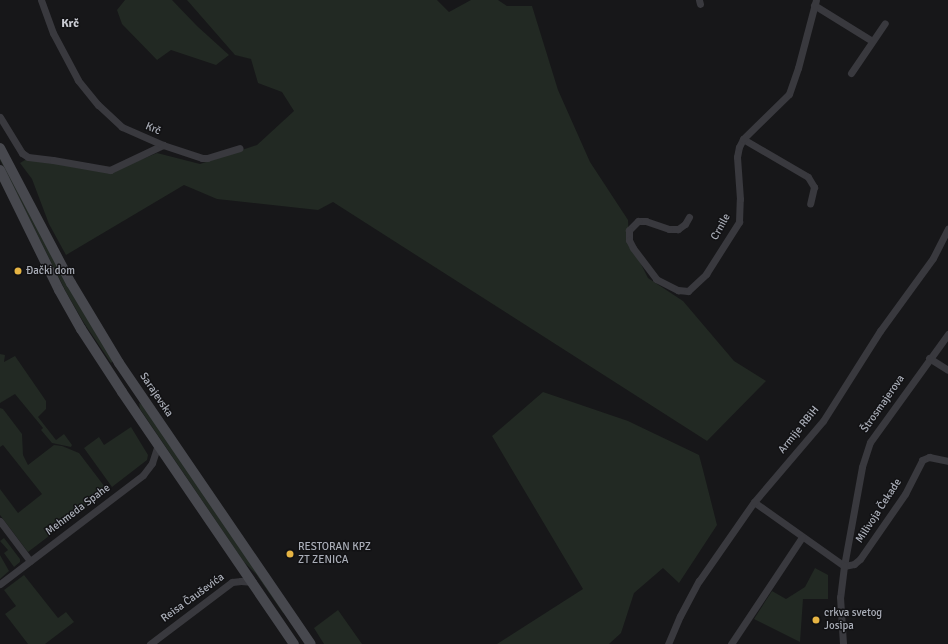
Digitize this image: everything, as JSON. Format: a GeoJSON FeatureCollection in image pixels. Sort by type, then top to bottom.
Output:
{"type":"FeatureCollection","features":[{"type":"Feature","properties":{"kind":"main road","name":"Sarajevska"},"geometry":{"type":"LineString","coordinates":[[0,148],[71,283],[119,363],[311,644]]}},
{"type":"Feature","properties":{"kind":"main road"},"geometry":{"type":"LineString","coordinates":[[0,170],[59,290],[78,322],[158,445],[253,582],[293,644]]}},
{"type":"Feature","properties":{"kind":"street","name":"Krč"},"geometry":{"type":"LineString","coordinates":[[41,0],[53,33],[78,80],[98,105],[122,127],[163,144]]}},
{"type":"Feature","properties":{"kind":"street"},"geometry":{"type":"LineString","coordinates":[[815,2],[872,41]]}},
{"type":"Feature","properties":{"kind":"street","name":"Crnile"},"geometry":{"type":"LineString","coordinates":[[689,217],[685,224],[678,228],[669,229],[646,221],[638,221],[629,230],[629,240],[633,248],[656,279],[678,290],[688,291],[706,274],[739,222],[740,199],[737,157],[739,147],[744,139],[789,94],[798,68],[815,2]]}},
{"type":"Feature","properties":{"kind":"street"},"geometry":{"type":"LineString","coordinates":[[851,73],[885,23]]}},
{"type":"Feature","properties":{"kind":"street","name":"Krč"},"geometry":{"type":"LineString","coordinates":[[0,117],[22,154],[28,157],[110,170],[163,144]]}},
{"type":"Feature","properties":{"kind":"street"},"geometry":{"type":"LineString","coordinates":[[744,139],[810,180],[814,187],[810,204]]}},
{"type":"Feature","properties":{"kind":"street"},"geometry":{"type":"LineString","coordinates":[[163,144],[202,158],[207,158],[240,148]]}},
{"type":"Feature","properties":{"kind":"street","name":"Armije RBiH"},"geometry":{"type":"LineString","coordinates":[[668,644],[680,616],[699,582],[754,502],[823,421],[880,331],[933,258],[948,229]]}},
{"type":"Feature","properties":{"kind":"street","name":"Štrosmajerova"},"geometry":{"type":"LineString","coordinates":[[843,644],[840,597],[844,566],[862,467],[870,442],[948,334]]}},
{"type":"Feature","properties":{"kind":"street"},"geometry":{"type":"LineString","coordinates":[[930,358],[948,370]]}},
{"type":"Feature","properties":{"kind":"street","name":"Mehmeda Spahe"},"geometry":{"type":"LineString","coordinates":[[0,584],[143,475],[152,463],[158,445]]}},
{"type":"Feature","properties":{"kind":"street","name":"Milivoja Čekade"},"geometry":{"type":"LineString","coordinates":[[844,566],[854,564],[860,559],[905,494],[922,460],[929,457],[948,461]]}},
{"type":"Feature","properties":{"kind":"street"},"geometry":{"type":"LineString","coordinates":[[754,502],[844,566]]}},
{"type":"Feature","properties":{"kind":"street"},"geometry":{"type":"LineString","coordinates":[[0,521],[30,561]]}},
{"type":"Feature","properties":{"kind":"street"},"geometry":{"type":"LineString","coordinates":[[731,644],[802,537]]}},
{"type":"Feature","properties":{"kind":"street","name":"Reisa Čauševića"},"geometry":{"type":"LineString","coordinates":[[150,644],[232,582],[241,580],[253,582]]}},
{"type":"Feature","properties":{"kind":"shaded area"},"geometry":{"type":"Polygon","coordinates":[[[125,0],[172,0],[197,26],[229,55],[216,65],[171,50],[157,60],[122,24],[117,10],[125,0]]]}},
{"type":"Feature","properties":{"kind":"shaded area"},"geometry":{"type":"Polygon","coordinates":[[[187,0],[437,0],[449,12],[471,0],[498,0],[507,6],[532,6],[558,90],[590,162],[628,220],[629,240],[648,278],[683,301],[734,361],[766,381],[707,441],[333,202],[318,210],[217,199],[184,185],[66,255],[49,224],[32,179],[20,163],[25,160],[48,161],[111,172],[157,153],[200,164],[257,145],[294,111],[282,92],[258,83],[251,59],[235,55],[187,0]]]}},
{"type":"Feature","properties":{"kind":"shaded area"},"geometry":{"type":"Polygon","coordinates":[[[0,156],[113,361],[111,363],[84,323],[66,292],[0,160],[0,156]]]}},
{"type":"Feature","properties":{"kind":"shaded area"},"geometry":{"type":"Polygon","coordinates":[[[0,354],[5,355],[4,362],[15,356],[46,401],[46,409],[38,417],[56,440],[64,434],[72,445],[71,447],[52,443],[41,430],[43,428],[15,394],[0,403],[0,354]]]}},
{"type":"Feature","properties":{"kind":"shaded area"},"geometry":{"type":"Polygon","coordinates":[[[543,392],[628,421],[699,455],[703,470],[717,525],[679,583],[663,568],[634,593],[621,633],[609,644],[497,644],[583,589],[492,436],[543,392]]]}},
{"type":"Feature","properties":{"kind":"shaded area"},"geometry":{"type":"Polygon","coordinates":[[[139,403],[144,406],[285,612],[283,613],[256,574],[244,562],[140,409],[139,403]]]}},
{"type":"Feature","properties":{"kind":"shaded area"},"geometry":{"type":"Polygon","coordinates":[[[0,408],[3,409],[22,434],[23,455],[28,465],[54,445],[62,446],[79,453],[108,491],[28,552],[0,515],[0,489],[18,513],[42,494],[3,445],[0,447],[0,408]]]}},
{"type":"Feature","properties":{"kind":"shaded area"},"geometry":{"type":"Polygon","coordinates":[[[131,427],[148,455],[147,460],[112,487],[84,448],[99,437],[104,445],[131,427]]]}},
{"type":"Feature","properties":{"kind":"shaded area"},"geometry":{"type":"Polygon","coordinates":[[[4,538],[20,559],[20,562],[14,567],[4,553],[8,550],[0,541],[4,538]]]}},
{"type":"Feature","properties":{"kind":"shaded area"},"geometry":{"type":"Polygon","coordinates":[[[0,555],[9,571],[0,579],[0,555]]]}},
{"type":"Feature","properties":{"kind":"shaded area"},"geometry":{"type":"Polygon","coordinates":[[[815,568],[828,575],[828,599],[803,599],[800,642],[754,619],[772,591],[786,599],[805,587],[815,568]]]}},
{"type":"Feature","properties":{"kind":"shaded area"},"geometry":{"type":"Polygon","coordinates":[[[24,575],[58,618],[66,612],[74,622],[45,644],[28,644],[5,614],[16,606],[4,590],[24,575]]]}},
{"type":"Feature","properties":{"kind":"shaded area"},"geometry":{"type":"Polygon","coordinates":[[[338,610],[362,644],[324,644],[314,628],[338,610]]]}},
{"type":"Feature","properties":{"kind":"place","name":"Đački dom"},"geometry":{"type":"Point","coordinates":[18,271]}},
{"type":"Feature","properties":{"kind":"place","name":"RESTORAN KPZ ZT ZENICA"},"geometry":{"type":"Point","coordinates":[290,554]}},
{"type":"Feature","properties":{"kind":"place","name":"crkva svetog Josipa"},"geometry":{"type":"Point","coordinates":[816,620]}},
{"type":"Feature","properties":{"kind":"district","name":"Krč"},"geometry":{"type":"Point","coordinates":[70,24]}}]}
